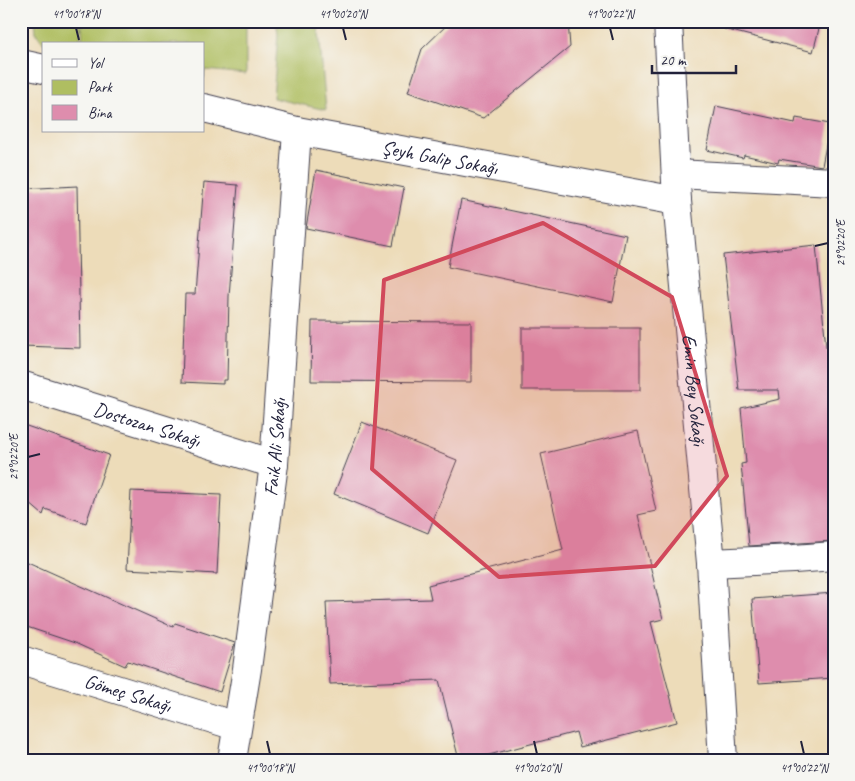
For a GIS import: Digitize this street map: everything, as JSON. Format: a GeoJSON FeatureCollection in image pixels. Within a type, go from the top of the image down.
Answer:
{"type":"FeatureCollection","features":[{"type":"Feature","properties":{"kind":"street","name":"Emin Bey Sokağı"},"geometry":{"type":"LineString","coordinates":[[668,21],[677,201],[712,563],[723,760]]}},
{"type":"Feature","properties":{"kind":"street"},"geometry":{"type":"LineString","coordinates":[[21,64],[42,69]]}},
{"type":"Feature","properties":{"kind":"street","name":"Şeyh Galip Sokağı"},"geometry":{"type":"LineString","coordinates":[[205,108],[297,130],[677,201]]}},
{"type":"Feature","properties":{"kind":"street","name":"Faik Ali Sokağı"},"geometry":{"type":"LineString","coordinates":[[232,760],[236,726],[247,669],[274,464],[297,130]]}},
{"type":"Feature","properties":{"kind":"street"},"geometry":{"type":"LineString","coordinates":[[676,174],[834,182]]}},
{"type":"Feature","properties":{"kind":"street","name":"Dostozan Sokağı"},"geometry":{"type":"LineString","coordinates":[[21,385],[274,464]]}},
{"type":"Feature","properties":{"kind":"street"},"geometry":{"type":"LineString","coordinates":[[712,563],[794,560],[834,556]]}},
{"type":"Feature","properties":{"kind":"street","name":"Gömeç Sokağı"},"geometry":{"type":"LineString","coordinates":[[21,660],[236,726]]}},
{"type":"Feature","properties":{"kind":"highlighted area"},"geometry":{"type":"Polygon","coordinates":[[[543,223],[672,297],[727,476],[655,566],[499,577],[372,469],[384,280],[543,223]]]}},
{"type":"Feature","properties":{"kind":"green space"},"geometry":{"type":"Polygon","coordinates":[[[35,21],[81,21],[80,42],[43,42],[36,33],[35,21]]]}},
{"type":"Feature","properties":{"kind":"green space"},"geometry":{"type":"Polygon","coordinates":[[[83,21],[246,21],[246,74],[205,70],[205,42],[82,42],[83,21]]]}},
{"type":"Feature","properties":{"kind":"green space"},"geometry":{"type":"Polygon","coordinates":[[[276,21],[318,21],[326,110],[273,98],[278,34],[276,21]]]}},
{"type":"Feature","properties":{"kind":"building"},"geometry":{"type":"Polygon","coordinates":[[[451,21],[568,21],[570,47],[483,118],[408,92],[422,49],[451,21]]]}},
{"type":"Feature","properties":{"kind":"building"},"geometry":{"type":"Polygon","coordinates":[[[725,21],[821,21],[813,52],[724,29],[725,21]]]}},
{"type":"Feature","properties":{"kind":"building"},"geometry":{"type":"Polygon","coordinates":[[[716,106],[795,123],[796,118],[830,124],[822,166],[779,159],[778,163],[744,155],[743,158],[707,150],[716,106]]]}},
{"type":"Feature","properties":{"kind":"building"},"geometry":{"type":"Polygon","coordinates":[[[316,170],[404,188],[393,246],[306,228],[316,170]]]}},
{"type":"Feature","properties":{"kind":"building"},"geometry":{"type":"Polygon","coordinates":[[[204,182],[238,185],[229,296],[227,380],[223,380],[223,384],[182,382],[185,294],[195,294],[204,182]]]}},
{"type":"Feature","properties":{"kind":"building"},"geometry":{"type":"Polygon","coordinates":[[[77,186],[80,348],[22,346],[21,189],[77,186]]]}},
{"type":"Feature","properties":{"kind":"building"},"geometry":{"type":"Polygon","coordinates":[[[461,200],[626,235],[613,302],[448,267],[461,200]]]}},
{"type":"Feature","properties":{"kind":"building"},"geometry":{"type":"Polygon","coordinates":[[[816,245],[826,347],[829,347],[834,397],[834,541],[749,546],[741,464],[746,463],[741,408],[780,399],[779,390],[739,390],[723,255],[816,245]]]}},
{"type":"Feature","properties":{"kind":"building"},"geometry":{"type":"Polygon","coordinates":[[[312,321],[471,322],[471,382],[311,381],[312,321]]]}},
{"type":"Feature","properties":{"kind":"building"},"geometry":{"type":"Polygon","coordinates":[[[522,328],[640,328],[640,390],[522,390],[522,328]]]}},
{"type":"Feature","properties":{"kind":"building"},"geometry":{"type":"Polygon","coordinates":[[[362,422],[457,460],[428,533],[334,494],[362,422]]]}},
{"type":"Feature","properties":{"kind":"building"},"geometry":{"type":"Polygon","coordinates":[[[21,424],[109,455],[86,523],[45,509],[43,515],[21,496],[21,424]]]}},
{"type":"Feature","properties":{"kind":"building"},"geometry":{"type":"Polygon","coordinates":[[[638,431],[656,511],[638,515],[663,619],[651,622],[677,722],[580,747],[576,732],[470,760],[459,760],[439,680],[330,684],[326,602],[431,599],[428,585],[563,550],[541,454],[638,431]]]}},
{"type":"Feature","properties":{"kind":"building"},"geometry":{"type":"Polygon","coordinates":[[[131,491],[221,495],[217,574],[127,569],[131,491]]]}},
{"type":"Feature","properties":{"kind":"building"},"geometry":{"type":"Polygon","coordinates":[[[21,559],[173,627],[175,623],[235,643],[220,692],[128,661],[125,666],[75,643],[21,625],[21,559]]]}},
{"type":"Feature","properties":{"kind":"building"},"geometry":{"type":"Polygon","coordinates":[[[834,593],[834,678],[759,683],[752,599],[834,593]]]}}]}
